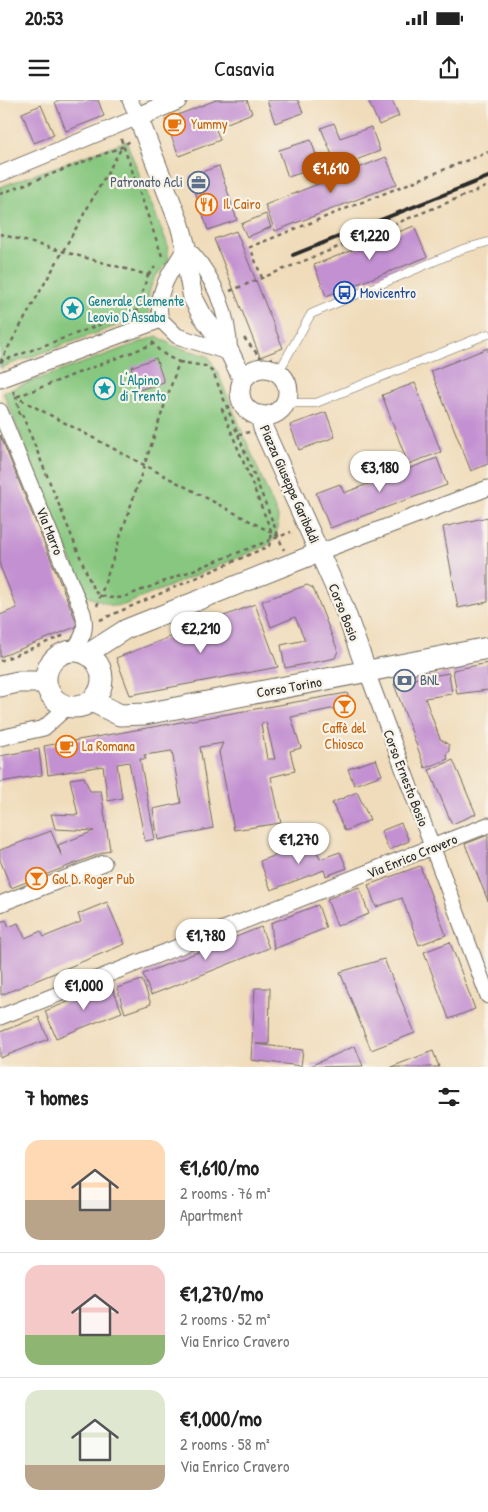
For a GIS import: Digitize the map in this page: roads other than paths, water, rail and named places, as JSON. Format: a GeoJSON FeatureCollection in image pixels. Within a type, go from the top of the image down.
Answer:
{"type":"FeatureCollection","features":[{"type":"Feature","properties":{"kind":"main road","name":"Corso Torino"},"geometry":{"type":"LineString","coordinates":[[92,701],[120,715],[145,714],[488,648]]}},
{"type":"Feature","properties":{"kind":"main road"},"geometry":{"type":"LineString","coordinates":[[80,653],[99,667],[102,676],[98,694],[84,706],[67,707],[52,698],[46,682],[46,672],[56,657],[80,653]]}},
{"type":"Feature","properties":{"kind":"main road"},"geometry":{"type":"LineString","coordinates":[[0,686],[18,682],[46,682]]}},
{"type":"Feature","properties":{"kind":"street"},"geometry":{"type":"LineString","coordinates":[[130,100],[138,117]]}},
{"type":"Feature","properties":{"kind":"street"},"geometry":{"type":"LineString","coordinates":[[0,174],[177,100]]}},
{"type":"Feature","properties":{"kind":"street","name":"Piazza Giuseppe Garibaldi"},"geometry":{"type":"LineString","coordinates":[[138,117],[180,225],[186,247],[188,272],[194,298],[202,315],[230,353],[244,380],[241,387],[242,402],[253,413],[260,416],[275,414],[286,403]]}},
{"type":"Feature","properties":{"kind":"street"},"geometry":{"type":"LineString","coordinates":[[186,247],[165,281],[159,299],[161,320],[177,336],[230,353]]}},
{"type":"Feature","properties":{"kind":"street","name":"Piazza Giuseppe Garibaldi"},"geometry":{"type":"LineString","coordinates":[[186,247],[200,262],[219,295],[228,328],[230,353]]}},
{"type":"Feature","properties":{"kind":"street"},"geometry":{"type":"LineString","coordinates":[[3,379],[161,320]]}},
{"type":"Feature","properties":{"kind":"street"},"geometry":{"type":"LineString","coordinates":[[244,380],[255,370],[271,369],[278,373],[287,385],[286,403]]}},
{"type":"Feature","properties":{"kind":"street","name":"Via Marro"},"geometry":{"type":"LineString","coordinates":[[2,416],[81,607],[93,624],[84,635],[80,653]]}},
{"type":"Feature","properties":{"kind":"street","name":"Piazza Giuseppe Garibaldi"},"geometry":{"type":"LineString","coordinates":[[260,416],[263,428],[320,552]]}},
{"type":"Feature","properties":{"kind":"street"},"geometry":{"type":"LineString","coordinates":[[80,653],[126,629],[290,562],[488,488]]}},
{"type":"Feature","properties":{"kind":"street","name":"Corso Bosio"},"geometry":{"type":"LineString","coordinates":[[320,552],[343,605],[367,672]]}},
{"type":"Feature","properties":{"kind":"street","name":"Corso Ernesto Bosio"},"geometry":{"type":"LineString","coordinates":[[367,672],[488,996]]}},
{"type":"Feature","properties":{"kind":"street"},"geometry":{"type":"LineString","coordinates":[[0,738],[44,728],[67,707]]}},
{"type":"Feature","properties":{"kind":"street","name":"Via Enrico Cravero"},"geometry":{"type":"LineString","coordinates":[[0,1017],[488,825]]}},
{"type":"Feature","properties":{"kind":"street"},"geometry":{"type":"LineString","coordinates":[[0,904],[104,863]]}},
{"type":"Feature","properties":{"kind":"lane"},"geometry":{"type":"LineString","coordinates":[[278,373],[311,314],[463,249],[488,242]]}},
{"type":"Feature","properties":{"kind":"lane"},"geometry":{"type":"LineString","coordinates":[[286,403],[316,403],[488,334]]}},
{"type":"Feature","properties":{"kind":"railway"},"geometry":{"type":"LineString","coordinates":[[293,255],[488,177]]}},
{"type":"Feature","properties":{"kind":"place","name":"Yummy"},"geometry":{"type":"Point","coordinates":[175,124]}},
{"type":"Feature","properties":{"kind":"place","name":"Patronato Acli"},"geometry":{"type":"Point","coordinates":[199,182]}},
{"type":"Feature","properties":{"kind":"place","name":"Il Cairo"},"geometry":{"type":"Point","coordinates":[207,204]}},
{"type":"Feature","properties":{"kind":"place","name":"Movicentro"},"geometry":{"type":"Point","coordinates":[344,293]}},
{"type":"Feature","properties":{"kind":"place","name":"Generale Clemente Leovio D'Assaba"},"geometry":{"type":"Point","coordinates":[72,309]}},
{"type":"Feature","properties":{"kind":"place","name":"L'Alpino di Trento"},"geometry":{"type":"Point","coordinates":[104,388]}},
{"type":"Feature","properties":{"kind":"place","name":"BNL"},"geometry":{"type":"Point","coordinates":[404,680]}},
{"type":"Feature","properties":{"kind":"place","name":"Caffè del Chiosco"},"geometry":{"type":"Point","coordinates":[344,706]}},
{"type":"Feature","properties":{"kind":"place","name":"La Romana"},"geometry":{"type":"Point","coordinates":[66,746]}},
{"type":"Feature","properties":{"kind":"place","name":"Gol D. Roger Pub"},"geometry":{"type":"Point","coordinates":[36,879]}}]}
